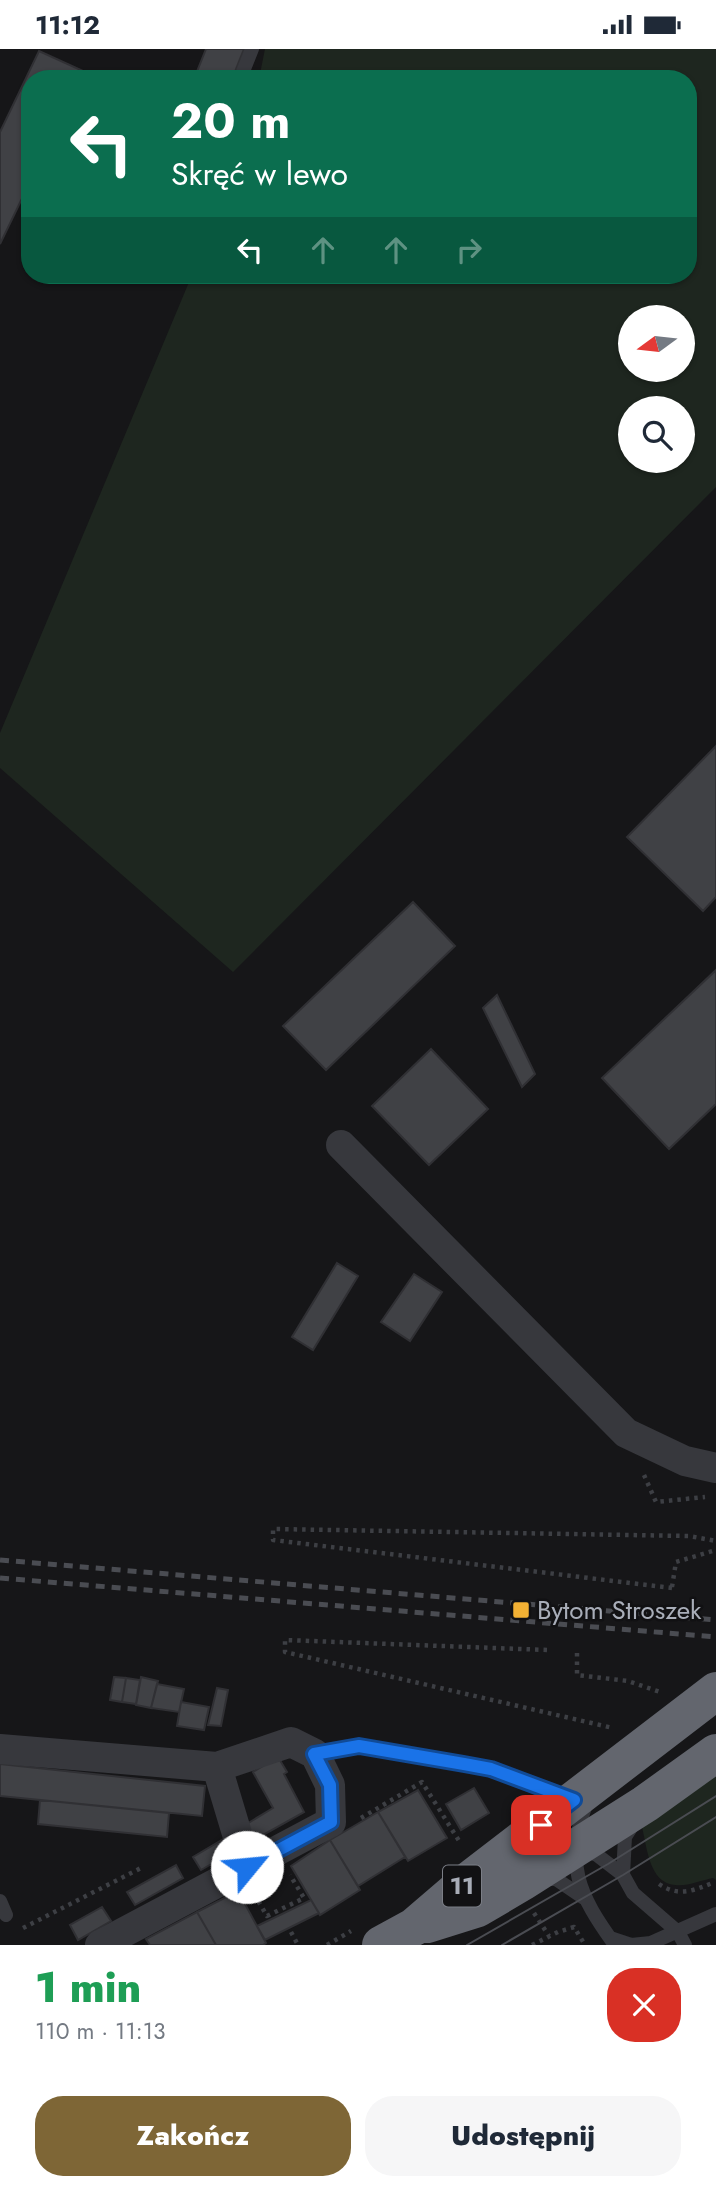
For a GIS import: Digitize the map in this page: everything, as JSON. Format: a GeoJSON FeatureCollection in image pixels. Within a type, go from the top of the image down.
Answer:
{"type":"FeatureCollection","features":[{"type":"Feature","properties":{"kind":"highway","name":"11"},"geometry":{"type":"LineString","coordinates":[[540,1861],[588,1789],[716,1691]]}},
{"type":"Feature","properties":{"kind":"highway","name":"11"},"geometry":{"type":"LineString","coordinates":[[381,1945],[414,1927],[478,1908],[540,1861],[645,1804],[716,1753]]}},
{"type":"Feature","properties":{"kind":"street"},"geometry":{"type":"LineString","coordinates":[[341,1145],[626,1433],[685,1461],[716,1468]]}},
{"type":"Feature","properties":{"kind":"street"},"geometry":{"type":"LineString","coordinates":[[0,1749],[217,1767],[291,1742],[314,1754],[330,1785],[331,1822],[100,1945]]}},
{"type":"Feature","properties":{"kind":"street"},"geometry":{"type":"LineString","coordinates":[[217,1767],[247,1867]]}},
{"type":"Feature","properties":{"kind":"lane"},"geometry":{"type":"LineString","coordinates":[[244,70],[252,49]]}},
{"type":"Feature","properties":{"kind":"lane"},"geometry":{"type":"LineString","coordinates":[[314,1754],[359,1746],[477,1766],[588,1789],[588,1799],[580,1820],[540,1861]]}},
{"type":"Feature","properties":{"kind":"lane"},"geometry":{"type":"LineString","coordinates":[[623,1875],[625,1837],[645,1804]]}},
{"type":"Feature","properties":{"kind":"lane"},"geometry":{"type":"LineString","coordinates":[[540,1861],[597,1855],[623,1875],[633,1893],[682,1938]]}},
{"type":"Feature","properties":{"kind":"lane"},"geometry":{"type":"LineString","coordinates":[[540,1861],[556,1879],[584,1898]]}},
{"type":"Feature","properties":{"kind":"lane"},"geometry":{"type":"LineString","coordinates":[[540,1861],[576,1870],[584,1898],[613,1941],[631,1945],[682,1938],[716,1914]]}},
{"type":"Feature","properties":{"kind":"path"},"geometry":{"type":"LineString","coordinates":[[716,1541],[689,1536],[273,1529],[273,1540],[672,1587],[676,1562],[716,1550]]}},
{"type":"Feature","properties":{"kind":"path"},"geometry":{"type":"LineString","coordinates":[[547,1650],[285,1640],[285,1652],[618,1729]]}},
{"type":"Feature","properties":{"kind":"path"},"geometry":{"type":"LineString","coordinates":[[577,1653],[577,1675],[628,1681],[661,1692]]}},
{"type":"Feature","properties":{"kind":"path"},"geometry":{"type":"LineString","coordinates":[[540,1861],[549,1935]]}},
{"type":"Feature","properties":{"kind":"path"},"geometry":{"type":"LineString","coordinates":[[20,1930],[141,1868]]}},
{"type":"Feature","properties":{"kind":"path"},"geometry":{"type":"LineString","coordinates":[[655,1882],[670,1891],[690,1892],[715,1882]]}},
{"type":"Feature","properties":{"kind":"path"},"geometry":{"type":"LineString","coordinates":[[532,1945],[549,1935],[574,1927]]}},
{"type":"Feature","properties":{"kind":"path"},"geometry":{"type":"LineString","coordinates":[[291,1932],[298,1945]]}},
{"type":"Feature","properties":{"kind":"shaded area"},"geometry":{"type":"Polygon","coordinates":[[[265,49],[716,49],[716,487],[233,972],[0,768],[0,733],[188,284],[697,284],[697,70],[261,70],[265,49]]]}},
{"type":"Feature","properties":{"kind":"shaded area"},"geometry":{"type":"Polygon","coordinates":[[[716,1767],[716,1880],[713,1878],[679,1885],[666,1883],[654,1871],[642,1827],[716,1767]]]}},
{"type":"Feature","properties":{"kind":"building"},"geometry":{"type":"Polygon","coordinates":[[[206,49],[244,49],[236,70],[198,70],[206,49]]]}},
{"type":"Feature","properties":{"kind":"building"},"geometry":{"type":"Polygon","coordinates":[[[39,51],[81,70],[30,70],[39,51]]]}},
{"type":"Feature","properties":{"kind":"building"},"geometry":{"type":"Polygon","coordinates":[[[21,88],[21,201],[0,244],[0,132],[21,88]]]}},
{"type":"Feature","properties":{"kind":"building"},"geometry":{"type":"Polygon","coordinates":[[[716,746],[716,897],[703,911],[627,837],[716,746]]]}},
{"type":"Feature","properties":{"kind":"building"},"geometry":{"type":"Polygon","coordinates":[[[413,902],[455,946],[326,1070],[283,1026],[413,902]]]}},
{"type":"Feature","properties":{"kind":"building"},"geometry":{"type":"Polygon","coordinates":[[[716,970],[716,1104],[669,1149],[602,1078],[716,970]]]}},
{"type":"Feature","properties":{"kind":"building"},"geometry":{"type":"Polygon","coordinates":[[[497,995],[535,1074],[522,1087],[483,1008],[497,995]]]}},
{"type":"Feature","properties":{"kind":"building"},"geometry":{"type":"Polygon","coordinates":[[[431,1049],[488,1109],[429,1165],[372,1106],[431,1049]]]}},
{"type":"Feature","properties":{"kind":"building"},"geometry":{"type":"Polygon","coordinates":[[[337,1263],[358,1276],[313,1350],[292,1337],[337,1263]]]}},
{"type":"Feature","properties":{"kind":"building"},"geometry":{"type":"Polygon","coordinates":[[[414,1274],[442,1292],[410,1341],[381,1322],[414,1274]]]}},
{"type":"Feature","properties":{"kind":"building"},"geometry":{"type":"Polygon","coordinates":[[[114,1677],[126,1678],[122,1702],[110,1700],[114,1677]]]}},
{"type":"Feature","properties":{"kind":"building"},"geometry":{"type":"Polygon","coordinates":[[[141,1677],[158,1681],[151,1708],[136,1705],[141,1677]]]}},
{"type":"Feature","properties":{"kind":"building"},"geometry":{"type":"Polygon","coordinates":[[[126,1678],[140,1680],[136,1704],[122,1702],[126,1678]]]}},
{"type":"Feature","properties":{"kind":"building"},"geometry":{"type":"Polygon","coordinates":[[[157,1684],[184,1689],[179,1712],[151,1708],[157,1684]]]}},
{"type":"Feature","properties":{"kind":"building"},"geometry":{"type":"Polygon","coordinates":[[[217,1688],[228,1690],[221,1726],[208,1725],[217,1688]]]}},
{"type":"Feature","properties":{"kind":"building"},"geometry":{"type":"Polygon","coordinates":[[[181,1702],[209,1707],[204,1730],[177,1726],[181,1702]]]}},
{"type":"Feature","properties":{"kind":"building"},"geometry":{"type":"Polygon","coordinates":[[[278,1757],[304,1812],[254,1840],[245,1825],[273,1808],[253,1772],[278,1757]]]}},
{"type":"Feature","properties":{"kind":"building"},"geometry":{"type":"Polygon","coordinates":[[[0,1764],[205,1786],[202,1816],[0,1796],[0,1764]]]}},
{"type":"Feature","properties":{"kind":"building"},"geometry":{"type":"Polygon","coordinates":[[[474,1788],[489,1813],[461,1830],[446,1804],[474,1788]]]}},
{"type":"Feature","properties":{"kind":"building"},"geometry":{"type":"Polygon","coordinates":[[[418,1790],[447,1838],[408,1861],[378,1812],[418,1790]]]}},
{"type":"Feature","properties":{"kind":"building"},"geometry":{"type":"Polygon","coordinates":[[[40,1800],[169,1813],[167,1837],[38,1824],[40,1800]]]}},
{"type":"Feature","properties":{"kind":"building"},"geometry":{"type":"Polygon","coordinates":[[[378,1812],[405,1857],[358,1886],[330,1840],[378,1812]]]}},
{"type":"Feature","properties":{"kind":"building"},"geometry":{"type":"Polygon","coordinates":[[[227,1837],[234,1851],[201,1870],[193,1857],[227,1837]]]}},
{"type":"Feature","properties":{"kind":"building"},"geometry":{"type":"Polygon","coordinates":[[[330,1840],[360,1890],[320,1915],[291,1866],[330,1840]]]}},
{"type":"Feature","properties":{"kind":"building"},"geometry":{"type":"Polygon","coordinates":[[[176,1865],[183,1878],[135,1905],[127,1892],[176,1865]]]}},
{"type":"Feature","properties":{"kind":"building"},"geometry":{"type":"Polygon","coordinates":[[[238,1891],[266,1943],[263,1945],[216,1945],[197,1912],[238,1891]]]}},
{"type":"Feature","properties":{"kind":"building"},"geometry":{"type":"Polygon","coordinates":[[[311,1900],[319,1913],[265,1940],[257,1926],[311,1900]]]}},
{"type":"Feature","properties":{"kind":"building"},"geometry":{"type":"Polygon","coordinates":[[[102,1907],[111,1921],[78,1940],[70,1925],[102,1907]]]}},
{"type":"Feature","properties":{"kind":"building"},"geometry":{"type":"Polygon","coordinates":[[[197,1912],[216,1945],[150,1945],[146,1939],[197,1912]]]}},
{"type":"Feature","properties":{"kind":"tram line"},"geometry":{"type":"LineString","coordinates":[[467,1945],[608,1864],[716,1796]]}},
{"type":"Feature","properties":{"kind":"tram line"},"geometry":{"type":"LineString","coordinates":[[502,1945],[716,1817]]}},
{"type":"Feature","properties":{"kind":"railway"},"geometry":{"type":"LineString","coordinates":[[0,1560],[716,1620]]}},
{"type":"Feature","properties":{"kind":"railway"},"geometry":{"type":"LineString","coordinates":[[0,1578],[716,1637]]}},
{"type":"Feature","properties":{"kind":"place","name":"Bytom Stroszek"},"geometry":{"type":"Point","coordinates":[521,1610]}},
{"type":"Feature","properties":{"kind":"route"},"geometry":{"type":"LineString","coordinates":[[247,1867],[331,1822],[330,1785],[314,1754],[359,1746],[491,1769],[574,1800],[541,1825]]}}]}
